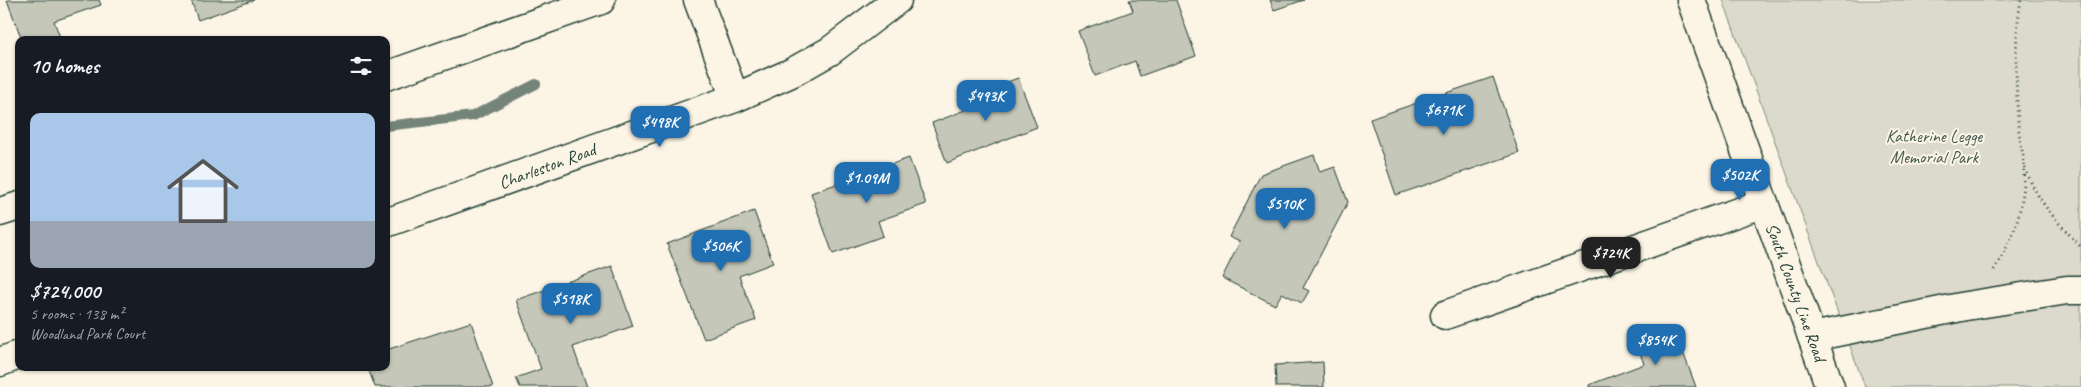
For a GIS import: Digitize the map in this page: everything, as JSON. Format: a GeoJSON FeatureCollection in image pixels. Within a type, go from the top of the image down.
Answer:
{"type":"FeatureCollection","features":[{"type":"Feature","properties":{"kind":"street"},"geometry":{"type":"LineString","coordinates":[[390,75],[601,0]]}},
{"type":"Feature","properties":{"kind":"street"},"geometry":{"type":"LineString","coordinates":[[698,0],[735,98]]}},
{"type":"Feature","properties":{"kind":"street","name":"Charleston Road"},"geometry":{"type":"LineString","coordinates":[[390,223],[735,98],[793,72],[830,50],[897,0]]}},
{"type":"Feature","properties":{"kind":"street","name":"South County Line Road"},"geometry":{"type":"LineString","coordinates":[[1691,0],[1830,387]]}},
{"type":"Feature","properties":{"kind":"street"},"geometry":{"type":"LineString","coordinates":[[1445,315],[1764,202]]}},
{"type":"Feature","properties":{"kind":"street"},"geometry":{"type":"LineString","coordinates":[[0,212],[15,207]]}},
{"type":"Feature","properties":{"kind":"street"},"geometry":{"type":"LineString","coordinates":[[1812,337],[1966,306],[2067,290],[2081,290]]}},
{"type":"Feature","properties":{"kind":"street"},"geometry":{"type":"LineString","coordinates":[[0,362],[15,356]]}},
{"type":"Feature","properties":{"kind":"path"},"geometry":{"type":"LineString","coordinates":[[2021,0],[2016,73],[2018,125],[2024,165],[2034,192],[2052,216],[2081,247]]}},
{"type":"Feature","properties":{"kind":"path"},"geometry":{"type":"LineString","coordinates":[[1966,306],[1995,269],[2014,234],[2021,202],[2024,165]]}},
{"type":"Feature","properties":{"kind":"green space","name":"Katherine Legge Memorial Park"},"geometry":{"type":"Polygon","coordinates":[[[1723,0],[2081,0],[2081,387],[1865,387],[1723,0]]]}},
{"type":"Feature","properties":{"kind":"building"},"geometry":{"type":"Polygon","coordinates":[[[7,0],[99,0],[101,5],[54,21],[60,36],[20,36],[7,0]]]}},
{"type":"Feature","properties":{"kind":"building"},"geometry":{"type":"Polygon","coordinates":[[[191,0],[254,0],[198,20],[191,0]]]}},
{"type":"Feature","properties":{"kind":"building"},"geometry":{"type":"Polygon","coordinates":[[[1129,0],[1176,0],[1196,56],[1140,76],[1135,61],[1095,76],[1078,31],[1133,11],[1129,0]]]}},
{"type":"Feature","properties":{"kind":"building"},"geometry":{"type":"Polygon","coordinates":[[[1270,0],[1304,0],[1274,10],[1270,0]]]}},
{"type":"Feature","properties":{"kind":"building"},"geometry":{"type":"Polygon","coordinates":[[[1493,77],[1519,153],[1396,195],[1370,119],[1493,77]]]}},
{"type":"Feature","properties":{"kind":"building"},"geometry":{"type":"Polygon","coordinates":[[[1018,78],[1037,127],[947,163],[932,123],[984,103],[980,92],[1018,78]]]}},
{"type":"Feature","properties":{"kind":"building"},"geometry":{"type":"Polygon","coordinates":[[[1314,155],[1320,172],[1335,167],[1348,202],[1303,288],[1309,291],[1302,303],[1282,293],[1275,305],[1222,278],[1240,242],[1229,237],[1261,174],[1314,155]]]}},
{"type":"Feature","properties":{"kind":"building"},"geometry":{"type":"Polygon","coordinates":[[[909,158],[926,204],[878,221],[883,236],[833,254],[811,193],[909,158]]]}},
{"type":"Feature","properties":{"kind":"building"},"geometry":{"type":"Polygon","coordinates":[[[754,211],[773,263],[739,276],[756,320],[704,339],[667,244],[754,211]]]}},
{"type":"Feature","properties":{"kind":"building"},"geometry":{"type":"Polygon","coordinates":[[[612,266],[633,326],[573,347],[587,387],[520,387],[516,378],[541,369],[516,300],[612,266]]]}},
{"type":"Feature","properties":{"kind":"building"},"geometry":{"type":"Polygon","coordinates":[[[471,322],[493,387],[375,387],[369,371],[390,371],[390,349],[471,322]]]}},
{"type":"Feature","properties":{"kind":"building"},"geometry":{"type":"Polygon","coordinates":[[[1674,328],[1696,387],[1589,387],[1589,385],[1644,364],[1636,342],[1674,328]]]}},
{"type":"Feature","properties":{"kind":"building"},"geometry":{"type":"Polygon","coordinates":[[[1323,362],[1324,387],[1276,387],[1275,365],[1323,362]]]}},
{"type":"Feature","properties":{"kind":"waterway"},"geometry":{"type":"LineString","coordinates":[[390,126],[473,116],[536,84]]}}]}
